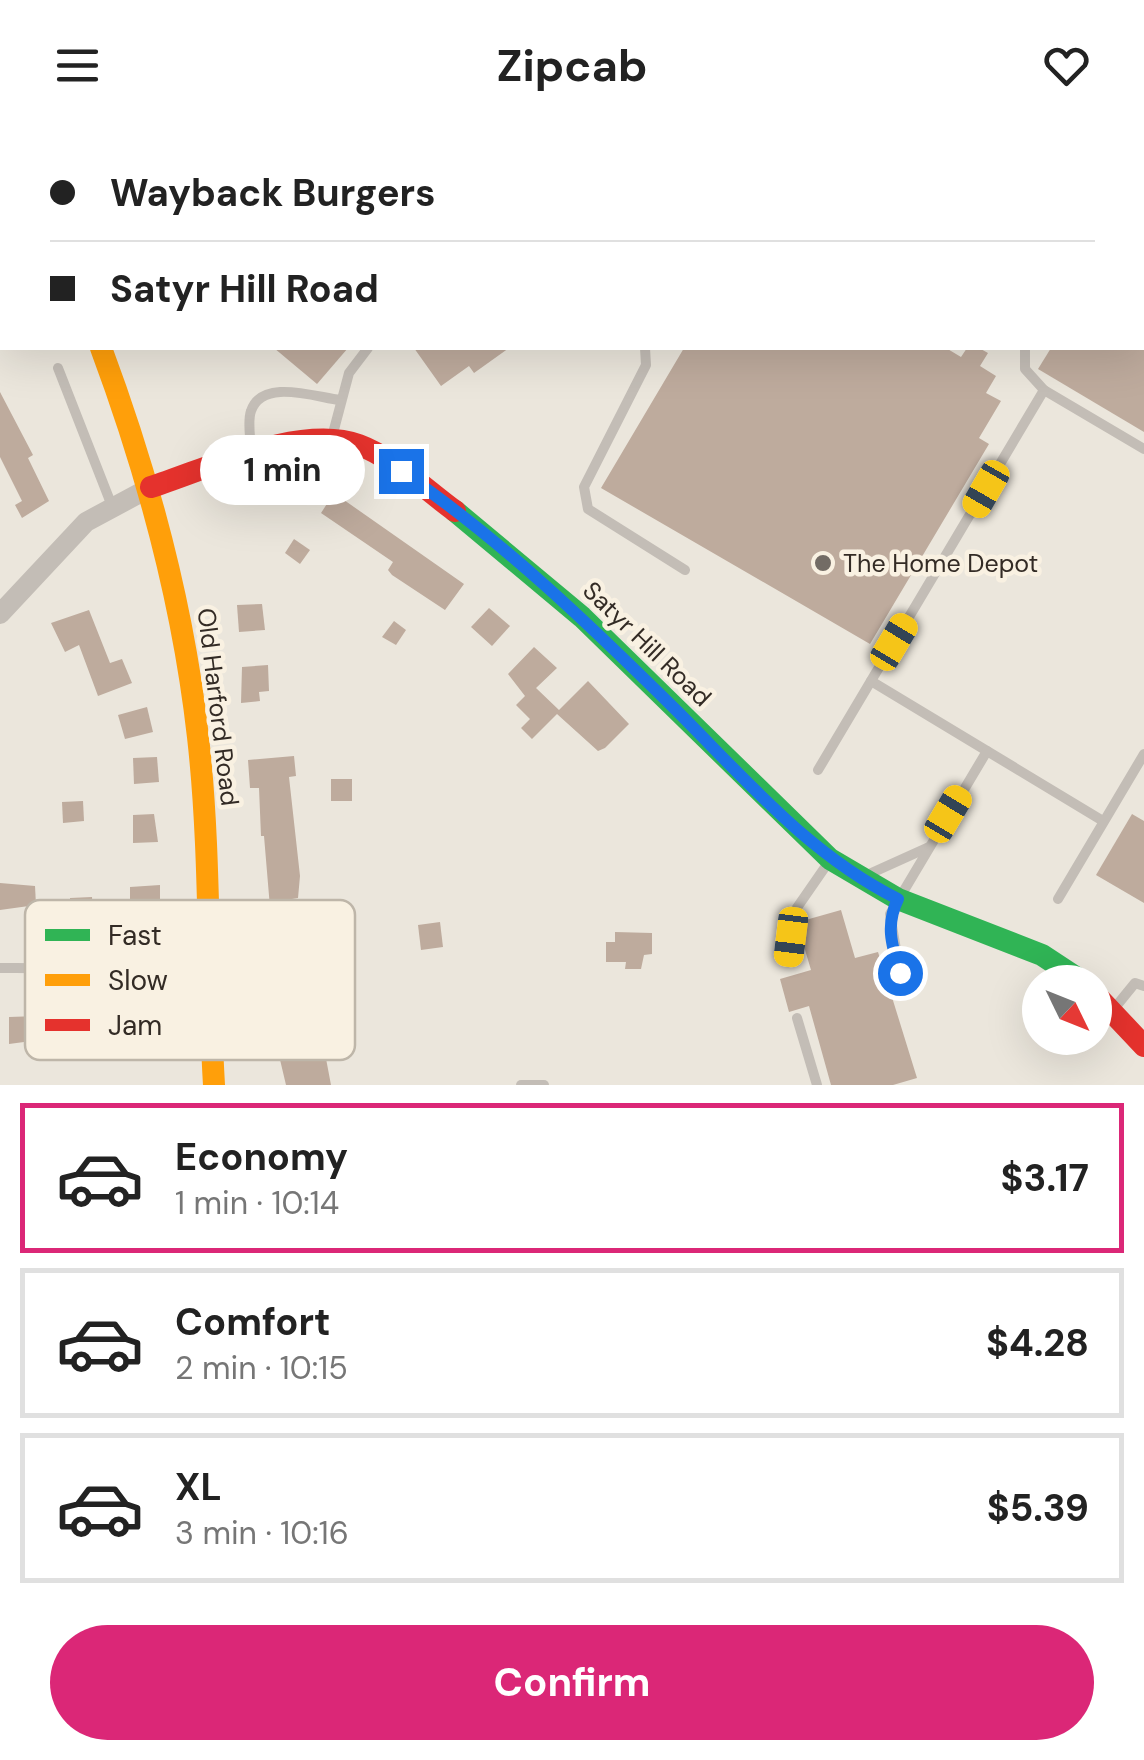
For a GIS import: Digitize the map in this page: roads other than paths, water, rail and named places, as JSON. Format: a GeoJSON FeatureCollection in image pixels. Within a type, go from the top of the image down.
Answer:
{"type":"FeatureCollection","features":[{"type":"Feature","properties":{"kind":"main road","name":"Old Harford Road"},"geometry":{"type":"LineString","coordinates":[[103,350],[151,487],[186,649],[196,728],[208,900]]}},
{"type":"Feature","properties":{"kind":"main road","name":"Satyr Hill Road"},"geometry":{"type":"LineString","coordinates":[[151,487],[300,439],[332,438],[363,446],[508,552],[582,617],[830,859],[898,899],[1042,955],[1058,965]]}},
{"type":"Feature","properties":{"kind":"main road"},"geometry":{"type":"LineString","coordinates":[[1113,1011],[1144,1046]]}},
{"type":"Feature","properties":{"kind":"main road","name":"Old Harford Road"},"geometry":{"type":"LineString","coordinates":[[212,1060],[214,1085]]}},
{"type":"Feature","properties":{"kind":"street"},"geometry":{"type":"LineString","coordinates":[[0,614],[77,532],[112,506],[151,487]]}},
{"type":"Feature","properties":{"kind":"lane"},"geometry":{"type":"LineString","coordinates":[[332,438],[349,373],[366,350]]}},
{"type":"Feature","properties":{"kind":"lane"},"geometry":{"type":"LineString","coordinates":[[645,350],[646,365],[584,487],[588,509],[685,570]]}},
{"type":"Feature","properties":{"kind":"lane"},"geometry":{"type":"LineString","coordinates":[[1025,350],[1025,370],[1044,390],[1144,449]]}},
{"type":"Feature","properties":{"kind":"lane"},"geometry":{"type":"LineString","coordinates":[[58,368],[112,506]]}},
{"type":"Feature","properties":{"kind":"lane"},"geometry":{"type":"LineString","coordinates":[[818,770],[1044,390]]}},
{"type":"Feature","properties":{"kind":"lane"},"geometry":{"type":"LineString","coordinates":[[252,453],[250,412],[260,397],[273,391],[340,400]]}},
{"type":"Feature","properties":{"kind":"lane"},"geometry":{"type":"LineString","coordinates":[[871,681],[1103,822]]}},
{"type":"Feature","properties":{"kind":"lane"},"geometry":{"type":"LineString","coordinates":[[900,973],[890,932],[890,914],[987,751]]}},
{"type":"Feature","properties":{"kind":"lane"},"geometry":{"type":"LineString","coordinates":[[1058,899],[1144,754]]}},
{"type":"Feature","properties":{"kind":"lane"},"geometry":{"type":"LineString","coordinates":[[860,878],[930,846]]}},
{"type":"Feature","properties":{"kind":"lane"},"geometry":{"type":"LineString","coordinates":[[788,962],[794,912],[830,859]]}},
{"type":"Feature","properties":{"kind":"lane"},"geometry":{"type":"LineString","coordinates":[[1113,1011],[1135,983],[1144,986]]}},
{"type":"Feature","properties":{"kind":"lane"},"geometry":{"type":"LineString","coordinates":[[797,1018],[817,1085]]}},
{"type":"Feature","properties":{"kind":"lane"},"geometry":{"type":"LineString","coordinates":[[521,1085],[544,1085]]}},
{"type":"Feature","properties":{"kind":"place","name":"The Home Depot"},"geometry":{"type":"Point","coordinates":[823,563]}}]}
